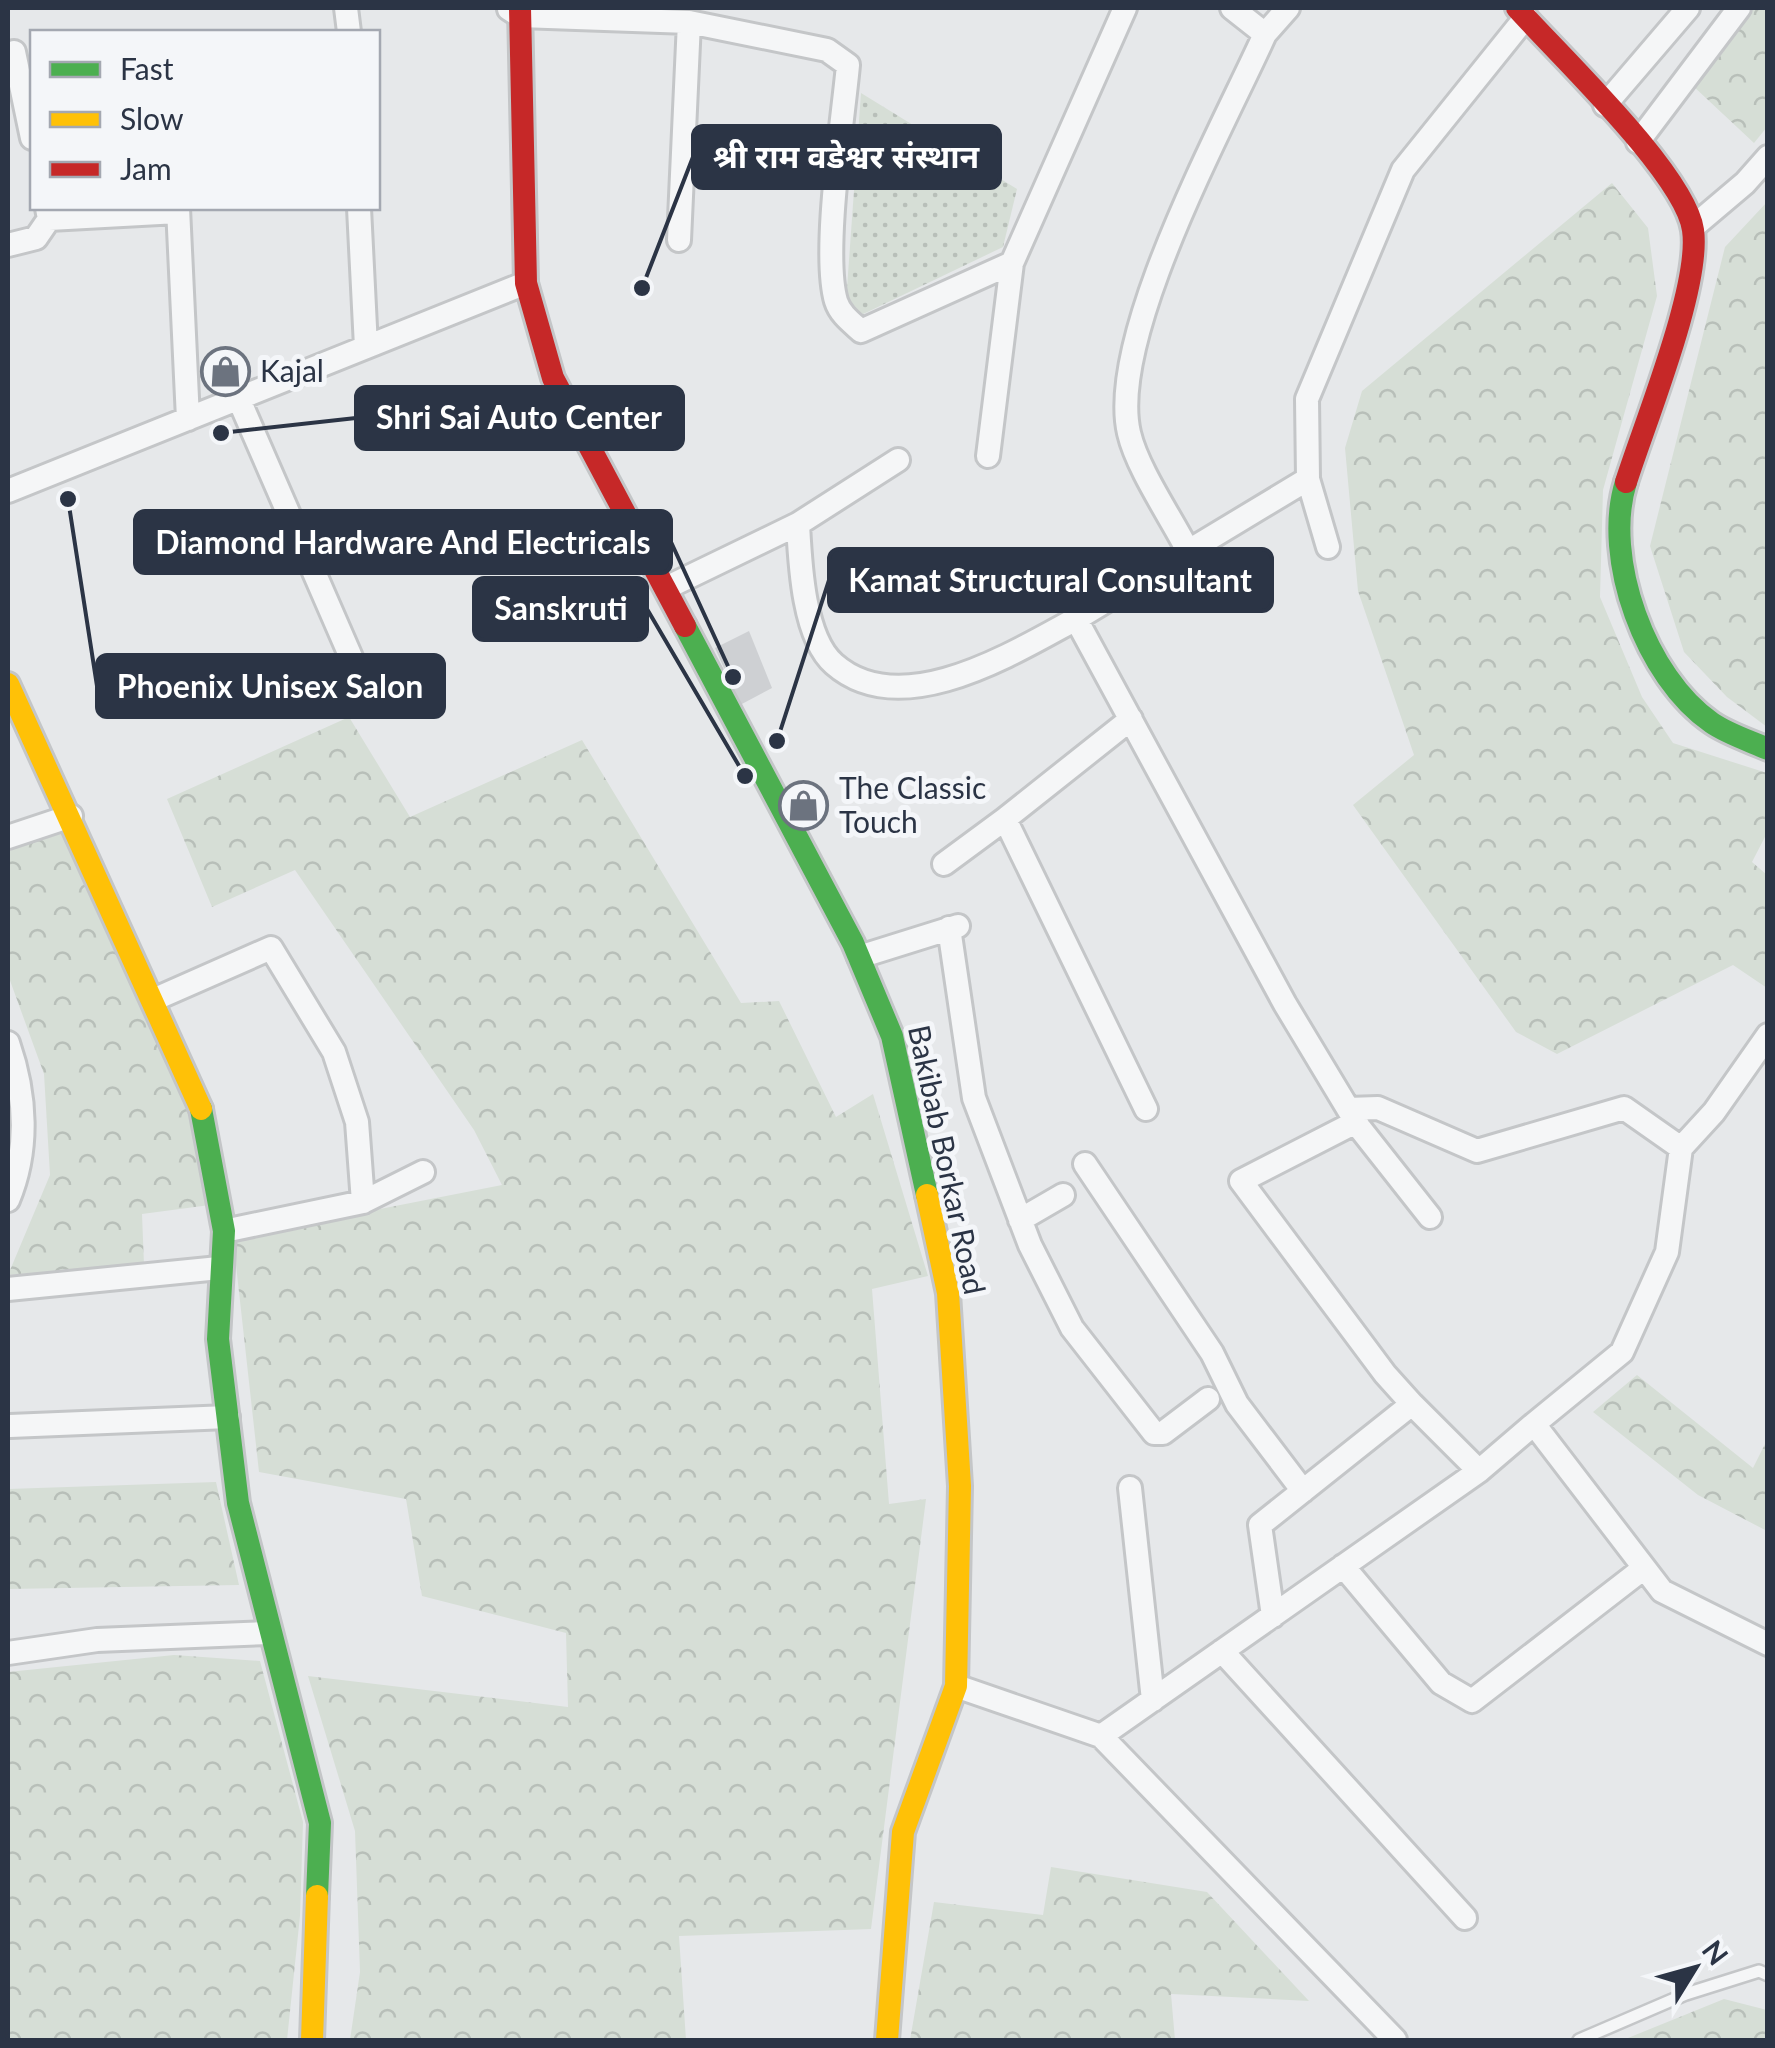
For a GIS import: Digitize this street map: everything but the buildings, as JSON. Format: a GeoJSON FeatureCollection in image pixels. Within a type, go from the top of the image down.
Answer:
{"type":"FeatureCollection","features":[{"type":"Feature","properties":{"kind":"street"},"geometry":{"type":"LineString","coordinates":[[988,456],[1012,263],[1125,8]]}},
{"type":"Feature","properties":{"kind":"street"},"geometry":{"type":"LineString","coordinates":[[1232,8],[1264,34]]}},
{"type":"Feature","properties":{"kind":"street"},"geometry":{"type":"LineString","coordinates":[[1187,549],[1130,435],[1126,390],[1145,300],[1264,34],[1288,8]]}},
{"type":"Feature","properties":{"kind":"street"},"geometry":{"type":"LineString","coordinates":[[1605,104],[1688,8]]}},
{"type":"Feature","properties":{"kind":"street"},"geometry":{"type":"LineString","coordinates":[[1638,142],[1739,8]]}},
{"type":"Feature","properties":{"kind":"street"},"geometry":{"type":"LineString","coordinates":[[516,10],[688,22],[827,50],[848,65],[833,236],[836,300],[844,316],[861,331],[1012,263]]}},
{"type":"Feature","properties":{"kind":"street","name":"Bakibab Borkar Road"},"geometry":{"type":"LineString","coordinates":[[516,10],[526,283],[554,378],[668,587],[859,957],[892,1036],[948,1293],[960,1486],[956,1686],[903,1832],[886,2040]]}},
{"type":"Feature","properties":{"kind":"street"},"geometry":{"type":"LineString","coordinates":[[1328,547],[1308,479],[1307,399],[1402,170],[1522,12],[1664,172],[1693,227],[1693,273],[1623,492],[1622,558],[1637,623],[1672,684],[1712,723],[1768,749]]}},
{"type":"Feature","properties":{"kind":"street"},"geometry":{"type":"LineString","coordinates":[[679,240],[688,22]]}},
{"type":"Feature","properties":{"kind":"street"},"geometry":{"type":"LineString","coordinates":[[18,51],[30,126]]}},
{"type":"Feature","properties":{"kind":"street"},"geometry":{"type":"LineString","coordinates":[[1693,227],[1746,183],[1768,157]]}},
{"type":"Feature","properties":{"kind":"street"},"geometry":{"type":"LineString","coordinates":[[8,246],[36,238],[48,213],[178,210],[188,419]]}},
{"type":"Feature","properties":{"kind":"street"},"geometry":{"type":"LineString","coordinates":[[359,210],[366,347]]}},
{"type":"Feature","properties":{"kind":"street"},"geometry":{"type":"LineString","coordinates":[[8,491],[238,395],[526,283]]}},
{"type":"Feature","properties":{"kind":"street"},"geometry":{"type":"LineString","coordinates":[[238,395],[357,672]]}},
{"type":"Feature","properties":{"kind":"street"},"geometry":{"type":"LineString","coordinates":[[668,587],[798,524],[898,460]]}},
{"type":"Feature","properties":{"kind":"street"},"geometry":{"type":"LineString","coordinates":[[798,524],[801,576],[812,623],[831,662],[866,683],[922,685],[977,672],[1076,619],[1308,479]]}},
{"type":"Feature","properties":{"kind":"street"},"geometry":{"type":"LineString","coordinates":[[1076,619],[1285,1004],[1352,1115],[1430,1217]]}},
{"type":"Feature","properties":{"kind":"street"},"geometry":{"type":"LineString","coordinates":[[8,684],[204,1115],[224,1231],[218,1339],[238,1503],[320,1823],[312,2040]]}},
{"type":"Feature","properties":{"kind":"street"},"geometry":{"type":"LineString","coordinates":[[944,864],[1132,719]]}},
{"type":"Feature","properties":{"kind":"street"},"geometry":{"type":"LineString","coordinates":[[8,837],[71,816]]}},
{"type":"Feature","properties":{"kind":"street"},"geometry":{"type":"LineString","coordinates":[[1005,819],[1146,1109]]}},
{"type":"Feature","properties":{"kind":"street"},"geometry":{"type":"LineString","coordinates":[[859,957],[954,927],[967,1067],[1020,1220],[1072,1328],[1154,1434],[1163,1433],[1208,1400]]}},
{"type":"Feature","properties":{"kind":"street"},"geometry":{"type":"LineString","coordinates":[[153,1000],[271,948],[334,1052],[357,1122],[362,1202]]}},
{"type":"Feature","properties":{"kind":"street"},"geometry":{"type":"LineString","coordinates":[[1101,1736],[1478,1471],[1622,1352],[1667,1252],[1681,1148],[1714,1112],[1768,1036]]}},
{"type":"Feature","properties":{"kind":"street"},"geometry":{"type":"LineString","coordinates":[[8,1043],[24,1122],[22,1168],[8,1200]]}},
{"type":"Feature","properties":{"kind":"street"},"geometry":{"type":"LineString","coordinates":[[1478,1471],[1385,1374],[1241,1181],[1352,1115],[1378,1108],[1478,1152],[1624,1108],[1681,1148]]}},
{"type":"Feature","properties":{"kind":"street"},"geometry":{"type":"LineString","coordinates":[[1085,1164],[1212,1353],[1238,1404],[1303,1492]]}},
{"type":"Feature","properties":{"kind":"street"},"geometry":{"type":"LineString","coordinates":[[224,1231],[362,1202],[423,1172]]}},
{"type":"Feature","properties":{"kind":"street"},"geometry":{"type":"LineString","coordinates":[[1020,1220],[1063,1195]]}},
{"type":"Feature","properties":{"kind":"street"},"geometry":{"type":"LineString","coordinates":[[8,1289],[220,1268]]}},
{"type":"Feature","properties":{"kind":"street"},"geometry":{"type":"LineString","coordinates":[[1273,1616],[1260,1526],[1412,1404]]}},
{"type":"Feature","properties":{"kind":"street"},"geometry":{"type":"LineString","coordinates":[[10,1426],[228,1417]]}},
{"type":"Feature","properties":{"kind":"street"},"geometry":{"type":"LineString","coordinates":[[1534,1424],[1662,1591],[1768,1644]]}},
{"type":"Feature","properties":{"kind":"street"},"geometry":{"type":"LineString","coordinates":[[1130,1488],[1152,1700]]}},
{"type":"Feature","properties":{"kind":"street"},"geometry":{"type":"LineString","coordinates":[[1344,1566],[1441,1683],[1472,1701],[1644,1568]]}},
{"type":"Feature","properties":{"kind":"street"},"geometry":{"type":"LineString","coordinates":[[8,1653],[97,1640],[269,1633]]}},
{"type":"Feature","properties":{"kind":"street"},"geometry":{"type":"LineString","coordinates":[[1222,1651],[1464,1918]]}},
{"type":"Feature","properties":{"kind":"street"},"geometry":{"type":"LineString","coordinates":[[956,1686],[1101,1736],[1395,2040]]}},
{"type":"Feature","properties":{"kind":"lane"},"geometry":{"type":"LineString","coordinates":[[1579,2040],[1686,1994],[1759,1972],[1768,1975]]}},
{"type":"Feature","properties":{"kind":"green space"},"geometry":{"type":"Polygon","coordinates":[[[1754,8],[1767,8],[1767,127],[1754,143],[1692,85],[1754,8]]]}},
{"type":"Feature","properties":{"kind":"green space"},"geometry":{"type":"Polygon","coordinates":[[[861,93],[1017,189],[1003,247],[857,317],[846,302],[861,93]]]}},
{"type":"Feature","properties":{"kind":"green space"},"geometry":{"type":"Polygon","coordinates":[[[1612,183],[1648,228],[1657,296],[1603,490],[1600,597],[1642,697],[1673,743],[1767,773],[1767,833],[1752,862],[1767,875],[1767,988],[1733,965],[1557,1054],[1516,1032],[1353,805],[1414,755],[1358,591],[1345,448],[1362,391],[1612,183]]]}},
{"type":"Feature","properties":{"kind":"green space"},"geometry":{"type":"Polygon","coordinates":[[[1767,202],[1767,727],[1727,697],[1684,652],[1650,546],[1725,247],[1767,202]]]}},
{"type":"Feature","properties":{"kind":"green space"},"geometry":{"type":"Polygon","coordinates":[[[349,717],[410,817],[582,740],[741,1003],[779,1001],[836,1117],[873,1094],[928,1276],[872,1289],[889,1504],[926,1499],[871,1929],[679,1936],[686,2040],[350,2040],[360,1972],[355,1831],[308,1676],[568,1707],[566,1633],[422,1596],[406,1499],[259,1472],[233,1238],[502,1185],[474,1130],[295,870],[212,907],[167,799],[349,717]]]}},
{"type":"Feature","properties":{"kind":"green space"},"geometry":{"type":"Polygon","coordinates":[[[63,827],[193,1106],[210,1205],[142,1214],[144,1265],[8,1275],[50,1175],[44,1074],[8,975],[8,846],[63,827]]]}},
{"type":"Feature","properties":{"kind":"green space"},"geometry":{"type":"Polygon","coordinates":[[[1637,1375],[1753,1468],[1767,1440],[1767,1531],[1698,1495],[1593,1412],[1637,1375]]]}},
{"type":"Feature","properties":{"kind":"green space"},"geometry":{"type":"Polygon","coordinates":[[[216,1482],[239,1585],[8,1589],[8,1489],[216,1482]]]}},
{"type":"Feature","properties":{"kind":"green space"},"geometry":{"type":"Polygon","coordinates":[[[174,1655],[260,1661],[303,1822],[300,1916],[287,2040],[8,2040],[8,1672],[174,1655]]]}},
{"type":"Feature","properties":{"kind":"green space"},"geometry":{"type":"Polygon","coordinates":[[[1051,1867],[1207,1892],[1309,2001],[1171,1994],[1175,2040],[910,2040],[934,1902],[1043,1915],[1051,1867]]]}},
{"type":"Feature","properties":{"kind":"green space"},"geometry":{"type":"Polygon","coordinates":[[[1724,1999],[1767,2010],[1767,2040],[1623,2040],[1724,1999]]]}},
{"type":"Feature","properties":{"kind":"traffic: fast"},"geometry":{"type":"LineString","coordinates":[[1626,482],[1620,512],[1620,545],[1625,580],[1649,647],[1688,703],[1718,727],[1768,749]]}},
{"type":"Feature","properties":{"kind":"traffic: fast"},"geometry":{"type":"LineString","coordinates":[[685,626],[853,943],[892,1036],[927,1195]]}},
{"type":"Feature","properties":{"kind":"traffic: fast"},"geometry":{"type":"LineString","coordinates":[[201,1109],[224,1231],[218,1339],[238,1503],[320,1823],[317,1896]]}},
{"type":"Feature","properties":{"kind":"traffic: slow"},"geometry":{"type":"LineString","coordinates":[[8,684],[201,1109]]}},
{"type":"Feature","properties":{"kind":"traffic: slow"},"geometry":{"type":"LineString","coordinates":[[887,2040],[903,1832],[956,1686],[960,1486],[948,1293],[927,1195]]}},
{"type":"Feature","properties":{"kind":"traffic: slow"},"geometry":{"type":"LineString","coordinates":[[312,2040],[317,1896]]}},
{"type":"Feature","properties":{"kind":"traffic: jam"},"geometry":{"type":"LineString","coordinates":[[520,8],[526,283],[553,378],[685,626]]}},
{"type":"Feature","properties":{"kind":"traffic: jam"},"geometry":{"type":"LineString","coordinates":[[1517,8],[1645,147],[1685,206],[1693,230],[1689,285],[1680,319],[1626,482]]}},
{"type":"Feature","properties":{"kind":"place","name":"श्री राम वडेश्वर संस्थान"},"geometry":{"type":"Point","coordinates":[642,288]}},
{"type":"Feature","properties":{"kind":"place","name":"Kajal"},"geometry":{"type":"Point","coordinates":[225,372]}},
{"type":"Feature","properties":{"kind":"place","name":"Shri Sai Auto Center"},"geometry":{"type":"Point","coordinates":[221,433]}},
{"type":"Feature","properties":{"kind":"place","name":"Phoenix Unisex Salon"},"geometry":{"type":"Point","coordinates":[68,499]}},
{"type":"Feature","properties":{"kind":"place","name":"Diamond Hardware And Electricals"},"geometry":{"type":"Point","coordinates":[733,677]}},
{"type":"Feature","properties":{"kind":"place","name":"Kamat Structural Consultant"},"geometry":{"type":"Point","coordinates":[777,741]}},
{"type":"Feature","properties":{"kind":"place","name":"Sanskruti"},"geometry":{"type":"Point","coordinates":[745,776]}},
{"type":"Feature","properties":{"kind":"place","name":"The Classic Touch"},"geometry":{"type":"Point","coordinates":[804,806]}}]}
